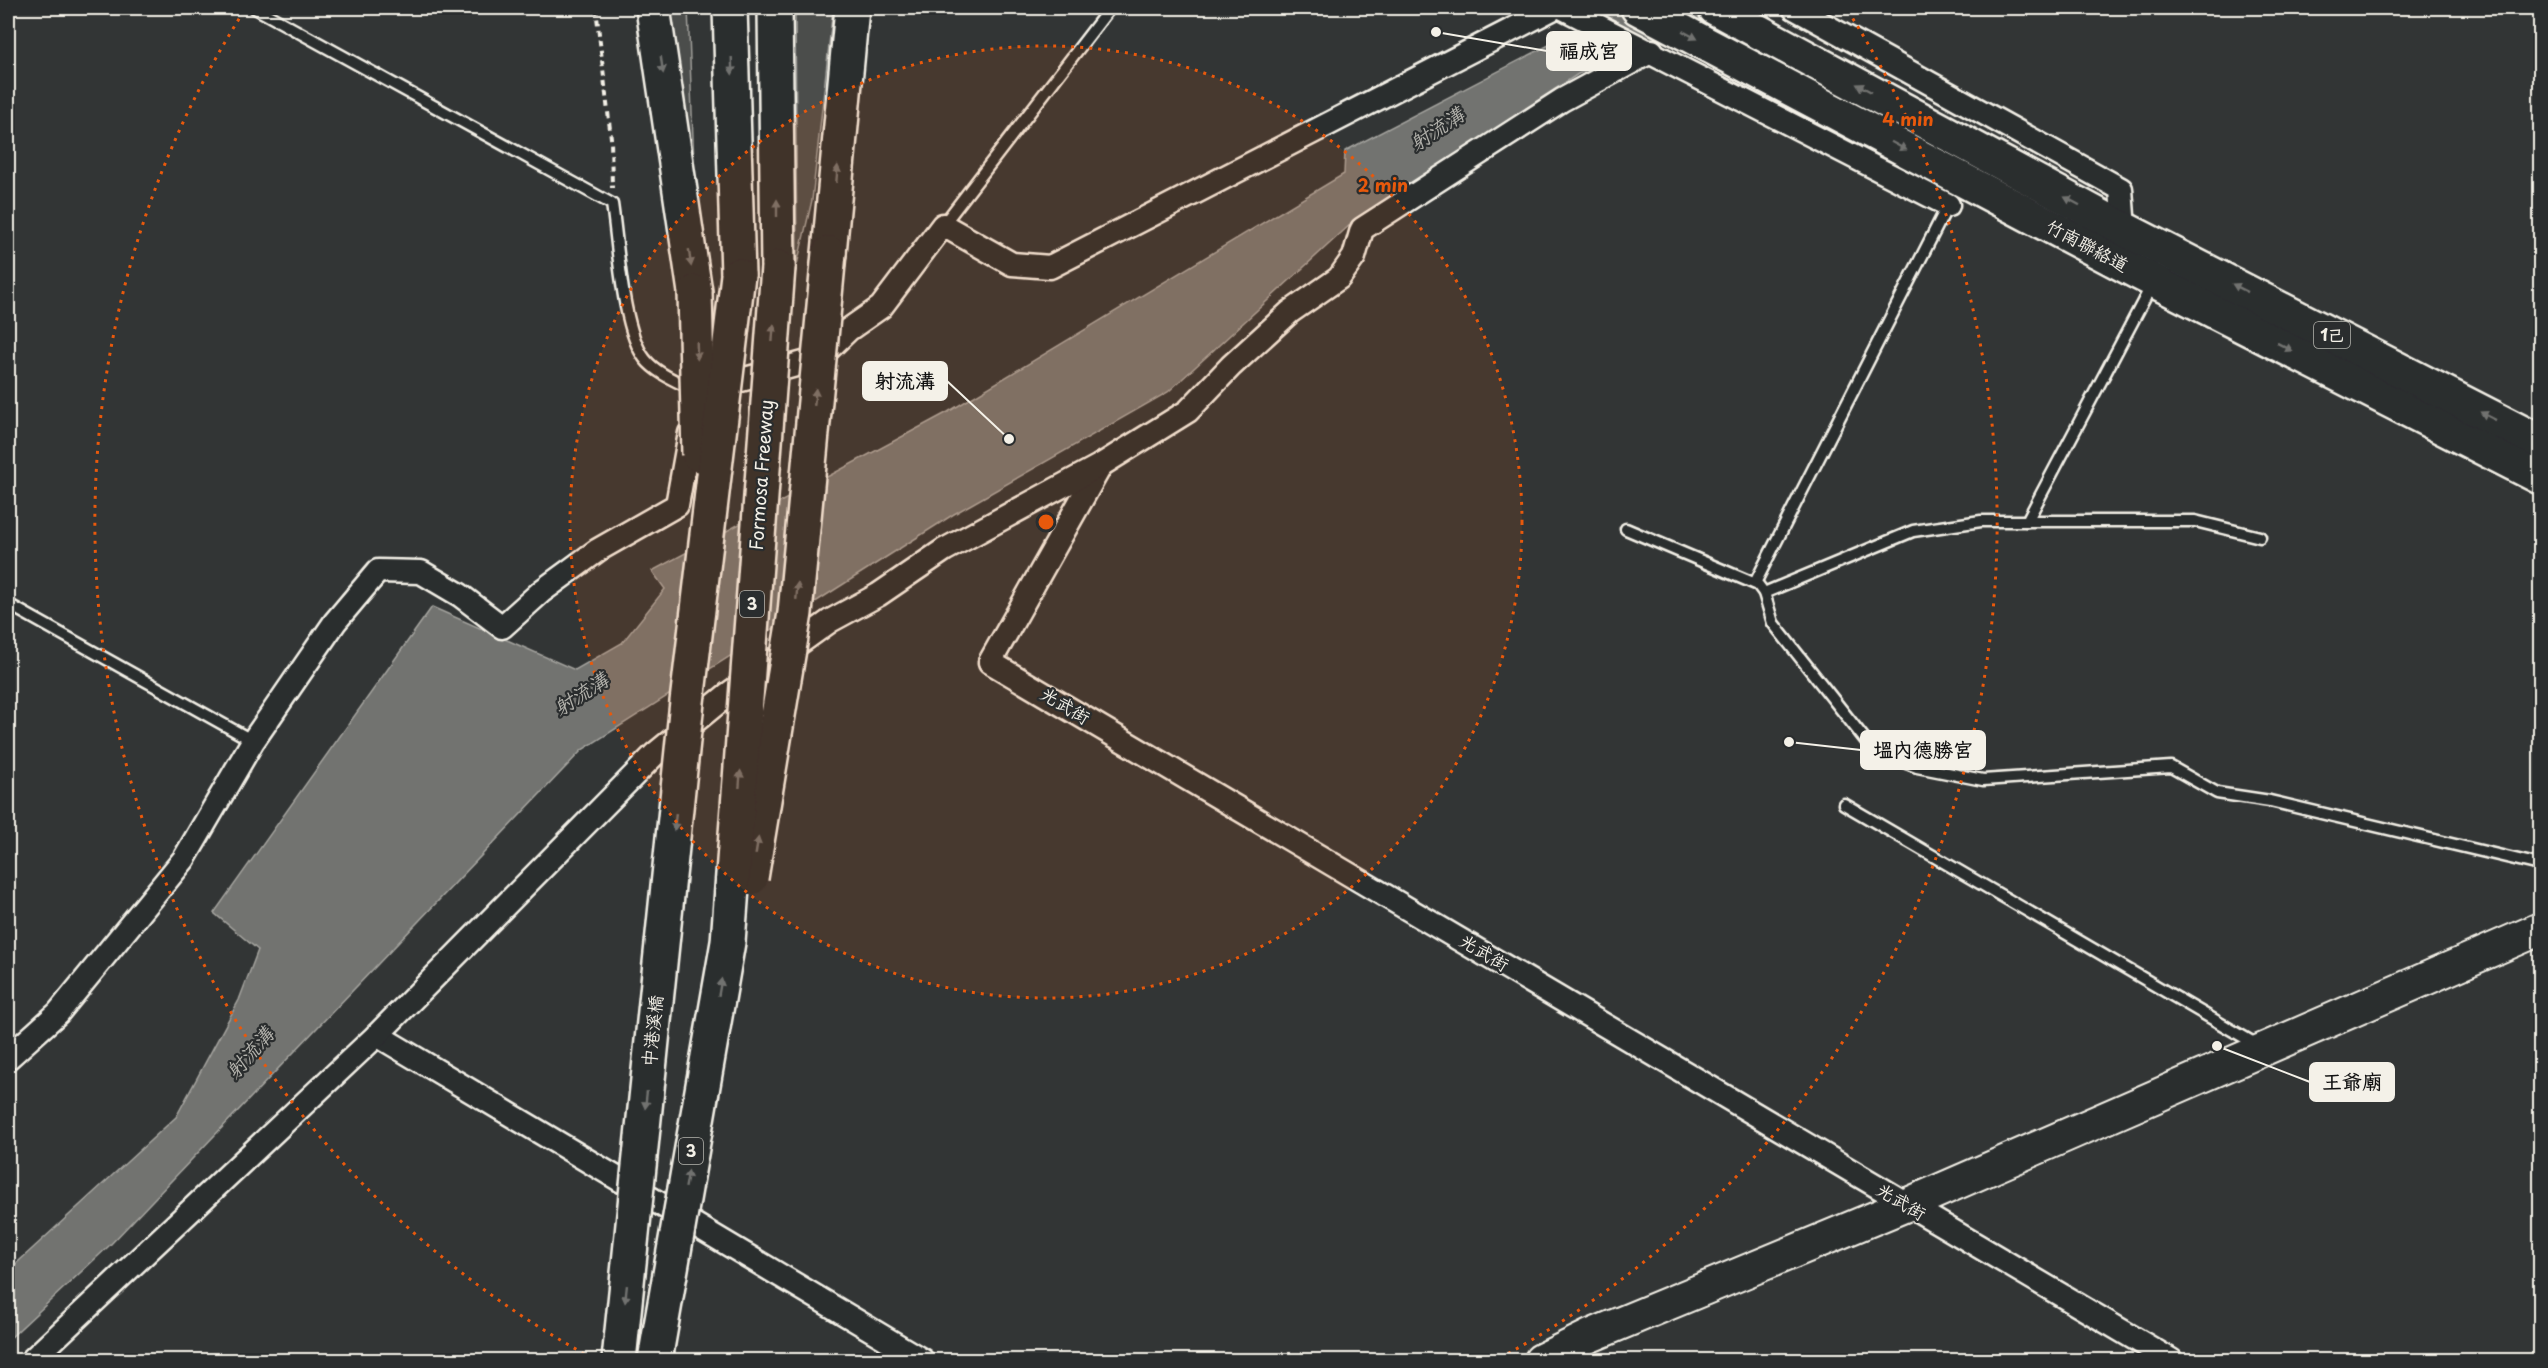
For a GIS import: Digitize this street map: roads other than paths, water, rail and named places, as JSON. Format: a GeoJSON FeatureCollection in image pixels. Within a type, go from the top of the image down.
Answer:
{"type":"FeatureCollection","features":[{"type":"Feature","properties":{"kind":"main road"},"geometry":{"type":"LineString","coordinates":[[653,8],[694,292],[699,420],[698,492],[687,702]]}},
{"type":"Feature","properties":{"kind":"main road"},"geometry":{"type":"LineString","coordinates":[[687,702],[738,274],[730,8]]}},
{"type":"Feature","properties":{"kind":"main road","name":"Formosa Freeway"},"geometry":{"type":"LineString","coordinates":[[728,942],[778,267],[775,8]]}},
{"type":"Feature","properties":{"kind":"main road"},"geometry":{"type":"LineString","coordinates":[[728,942],[753,874],[795,613],[852,8]]}},
{"type":"Feature","properties":{"kind":"main road","name":"竹南聯絡道"},"geometry":{"type":"LineString","coordinates":[[1638,8],[2148,278],[2263,318],[2541,442]]}},
{"type":"Feature","properties":{"kind":"main road","name":"竹南聯絡道"},"geometry":{"type":"LineString","coordinates":[[1715,8],[2124,229],[2263,318],[2541,477]]}},
{"type":"Feature","properties":{"kind":"main road","name":"中港溪橋"},"geometry":{"type":"LineString","coordinates":[[619,1360],[687,702]]}},
{"type":"Feature","properties":{"kind":"main road","name":"3"},"geometry":{"type":"LineString","coordinates":[[655,1360],[728,942]]}},
{"type":"Feature","properties":{"kind":"street"},"geometry":{"type":"LineString","coordinates":[[8,1058],[58,1013],[184,859],[253,741],[335,622],[378,571],[421,572],[460,595],[502,627],[542,591],[598,550],[677,505],[697,392],[819,358],[848,330],[881,307],[943,225],[1012,264],[1050,267],[1554,8]]}},
{"type":"Feature","properties":{"kind":"street"},"geometry":{"type":"LineString","coordinates":[[1563,8],[1652,51],[1948,205]]}},
{"type":"Feature","properties":{"kind":"street"},"geometry":{"type":"LineString","coordinates":[[1794,8],[2121,189],[2124,229]]}},
{"type":"Feature","properties":{"kind":"street"},"geometry":{"type":"LineString","coordinates":[[32,1360],[377,1035],[654,754],[727,695],[830,621],[878,595],[944,550],[1101,465],[1188,411],[1231,366],[1290,312],[1339,278],[1354,257],[1362,229],[1562,100],[1652,51]]}},
{"type":"Feature","properties":{"kind":"street","name":"光武街"},"geometry":{"type":"LineString","coordinates":[[1101,465],[990,662],[2171,1360]]}},
{"type":"Feature","properties":{"kind":"street"},"geometry":{"type":"LineString","coordinates":[[1540,1360],[1590,1336],[1906,1205],[2541,929]]}},
{"type":"Feature","properties":{"kind":"street"},"geometry":{"type":"LineString","coordinates":[[377,1035],[922,1360]]}},
{"type":"Feature","properties":{"kind":"lane"},"geometry":{"type":"LineString","coordinates":[[255,8],[612,204],[631,334],[645,359],[664,375],[697,392]]}},
{"type":"Feature","properties":{"kind":"lane"},"geometry":{"type":"LineString","coordinates":[[943,225],[1110,8]]}},
{"type":"Feature","properties":{"kind":"lane"},"geometry":{"type":"LineString","coordinates":[[1755,583],[1948,205]]}},
{"type":"Feature","properties":{"kind":"lane"},"geometry":{"type":"LineString","coordinates":[[2027,522],[2146,296],[2148,278]]}},
{"type":"Feature","properties":{"kind":"lane"},"geometry":{"type":"LineString","coordinates":[[1764,593],[1913,531],[1981,522],[2195,521],[2260,537]]}},
{"type":"Feature","properties":{"kind":"lane"},"geometry":{"type":"LineString","coordinates":[[1626,529],[1755,583],[1764,593],[1773,622],[1874,751],[1917,767],[1983,780],[2171,767],[2217,794],[2270,801],[2541,865]]}},
{"type":"Feature","properties":{"kind":"lane"},"geometry":{"type":"LineString","coordinates":[[8,604],[253,741]]}},
{"type":"Feature","properties":{"kind":"lane"},"geometry":{"type":"LineString","coordinates":[[1844,804],[2264,1049]]}},
{"type":"Feature","properties":{"kind":"water"},"geometry":{"type":"Polygon","coordinates":[[[1620,8],[1738,8],[1578,74],[1353,222],[1168,392],[954,514],[582,750],[110,1245],[8,1340],[8,1271],[176,1117],[239,1000],[258,950],[214,913],[432,607],[575,670],[622,643],[665,589],[652,571],[948,412],[1344,174],[1345,151],[1620,8]]]}},
{"type":"Feature","properties":{"kind":"place","name":"福成宮"},"geometry":{"type":"Point","coordinates":[1436,32]}},
{"type":"Feature","properties":{"kind":"place","name":"射流溝"},"geometry":{"type":"Point","coordinates":[1009,439]}},
{"type":"Feature","properties":{"kind":"place","name":"塭內德勝宮"},"geometry":{"type":"Point","coordinates":[1789,742]}},
{"type":"Feature","properties":{"kind":"place","name":"王爺廟"},"geometry":{"type":"Point","coordinates":[2217,1046]}}]}
